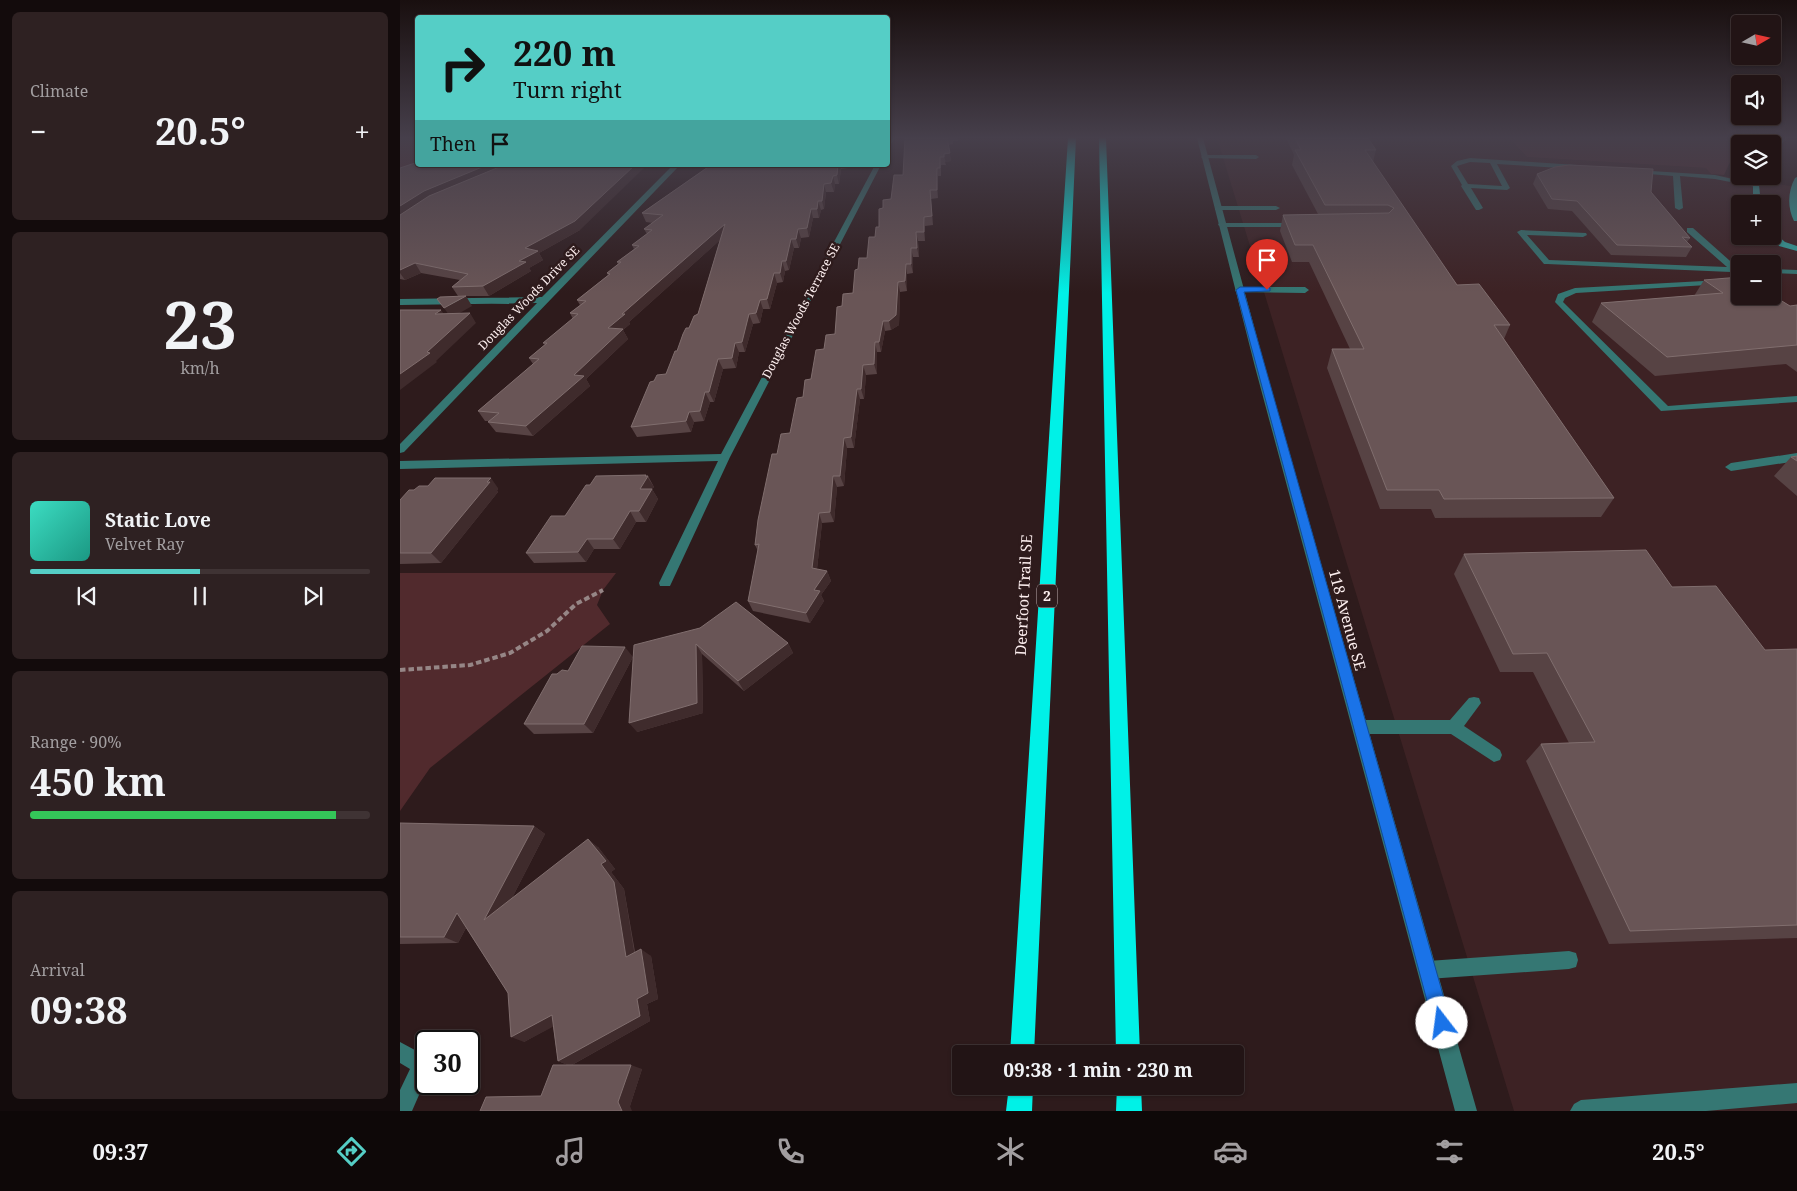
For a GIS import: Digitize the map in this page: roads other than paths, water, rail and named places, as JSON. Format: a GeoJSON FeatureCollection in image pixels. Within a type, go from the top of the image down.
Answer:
{"type":"FeatureCollection","features":[{"type":"Feature","properties":{"kind":"highway","name":"Deerfoot Trail SE"},"geometry":{"type":"LineString","coordinates":[[1022,1045],[1069,190]]}},
{"type":"Feature","properties":{"kind":"highway"},"geometry":{"type":"LineString","coordinates":[[1103,190],[1128,1045]]}},
{"type":"Feature","properties":{"kind":"highway"},"geometry":{"type":"LineString","coordinates":[[1019,1111],[1020,1095]]}},
{"type":"Feature","properties":{"kind":"highway"},"geometry":{"type":"LineString","coordinates":[[1129,1095],[1129,1111]]}},
{"type":"Feature","properties":{"kind":"main road"},"geometry":{"type":"LineString","coordinates":[[1794,190],[1792,202],[1797,219]]}},
{"type":"Feature","properties":{"kind":"main road"},"geometry":{"type":"LineString","coordinates":[[1781,243],[1797,249]]}},
{"type":"Feature","properties":{"kind":"street","name":"Douglas Woods Drive SE"},"geometry":{"type":"LineString","coordinates":[[400,450],[653,190]]}},
{"type":"Feature","properties":{"kind":"street","name":"Douglas Woods Terrace SE"},"geometry":{"type":"LineString","coordinates":[[665,583],[725,457],[865,190]]}},
{"type":"Feature","properties":{"kind":"street","name":"118 Avenue SE"},"geometry":{"type":"LineString","coordinates":[[1213,190],[1466,1111]]}},
{"type":"Feature","properties":{"kind":"street"},"geometry":{"type":"LineString","coordinates":[[1467,190],[1479,208]]}},
{"type":"Feature","properties":{"kind":"street"},"geometry":{"type":"LineString","coordinates":[[1677,190],[1679,208]]}},
{"type":"Feature","properties":{"kind":"street"},"geometry":{"type":"LineString","coordinates":[[1218,208],[1276,208]]}},
{"type":"Feature","properties":{"kind":"street"},"geometry":{"type":"LineString","coordinates":[[1222,224],[1305,225]]}},
{"type":"Feature","properties":{"kind":"street"},"geometry":{"type":"LineString","coordinates":[[1690,230],[1731,266]]}},
{"type":"Feature","properties":{"kind":"street"},"geometry":{"type":"LineString","coordinates":[[1583,235],[1521,232],[1548,262],[1731,272]]}},
{"type":"Feature","properties":{"kind":"street"},"geometry":{"type":"LineString","coordinates":[[1781,271],[1797,272]]}},
{"type":"Feature","properties":{"kind":"street"},"geometry":{"type":"LineString","coordinates":[[1731,282],[1575,291],[1561,296],[1559,302],[1665,409],[1797,399]]}},
{"type":"Feature","properties":{"kind":"street"},"geometry":{"type":"LineString","coordinates":[[1240,290],[1305,290]]}},
{"type":"Feature","properties":{"kind":"street"},"geometry":{"type":"LineString","coordinates":[[400,302],[544,300]]}},
{"type":"Feature","properties":{"kind":"street"},"geometry":{"type":"LineString","coordinates":[[400,465],[725,457]]}},
{"type":"Feature","properties":{"kind":"street"},"geometry":{"type":"LineString","coordinates":[[1731,467],[1797,457]]}},
{"type":"Feature","properties":{"kind":"street"},"geometry":{"type":"LineString","coordinates":[[1454,727],[1474,703]]}},
{"type":"Feature","properties":{"kind":"street"},"geometry":{"type":"LineString","coordinates":[[1360,727],[1454,727],[1494,755]]}},
{"type":"Feature","properties":{"kind":"street"},"geometry":{"type":"LineString","coordinates":[[1428,970],[1569,960]]}},
{"type":"Feature","properties":{"kind":"street"},"geometry":{"type":"LineString","coordinates":[[400,1052],[422,1065],[401,1111]]}},
{"type":"Feature","properties":{"kind":"street"},"geometry":{"type":"LineString","coordinates":[[1581,1111],[1634,1109],[1797,1093]]}}]}
